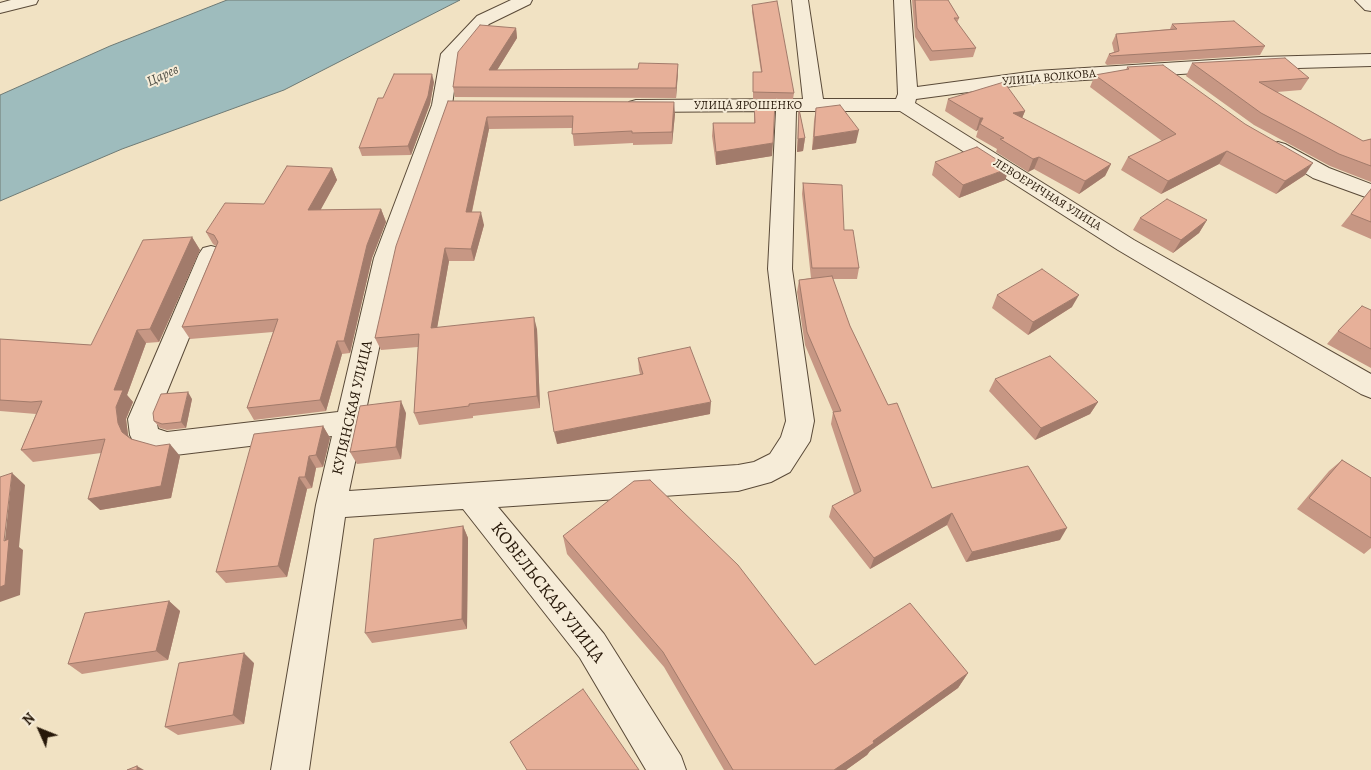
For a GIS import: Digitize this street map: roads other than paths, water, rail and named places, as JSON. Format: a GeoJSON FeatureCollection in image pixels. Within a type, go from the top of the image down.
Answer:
{"type":"FeatureCollection","features":[{"type":"Feature","properties":{"kind":"street"},"geometry":{"type":"LineString","coordinates":[[0,8],[30,0]]}},
{"type":"Feature","properties":{"kind":"street","name":"КУПЯНСКАЯ УЛИЦА"},"geometry":{"type":"LineString","coordinates":[[290,770],[331,504],[386,258],[452,105],[450,54],[482,20],[524,0]]}},
{"type":"Feature","properties":{"kind":"street"},"geometry":{"type":"LineString","coordinates":[[800,0],[814,106]]}},
{"type":"Feature","properties":{"kind":"street"},"geometry":{"type":"LineString","coordinates":[[902,0],[906,99]]}},
{"type":"Feature","properties":{"kind":"street"},"geometry":{"type":"LineString","coordinates":[[1363,0],[1371,6]]}},
{"type":"Feature","properties":{"kind":"street","name":"УЛИЦА ВОЛКОВА"},"geometry":{"type":"LineString","coordinates":[[906,99],[1036,78],[1165,71],[1261,63],[1371,60]]}},
{"type":"Feature","properties":{"kind":"street"},"geometry":{"type":"LineString","coordinates":[[1165,71],[1187,87]]}},
{"type":"Feature","properties":{"kind":"street","name":"УЛИЦА ЯРОШЕНКО"},"geometry":{"type":"LineString","coordinates":[[619,106],[786,107],[906,99]]}},
{"type":"Feature","properties":{"kind":"street","name":"ЛЕВОЕРИЧНАЯ УЛИЦА"},"geometry":{"type":"LineString","coordinates":[[906,99],[1126,245],[1371,387]]}},
{"type":"Feature","properties":{"kind":"street"},"geometry":{"type":"LineString","coordinates":[[331,504],[738,478],[760,473],[780,463],[794,441],[800,421],[780,269],[786,107]]}},
{"type":"Feature","properties":{"kind":"street"},"geometry":{"type":"LineString","coordinates":[[1263,140],[1321,173],[1371,192]]}},
{"type":"Feature","properties":{"kind":"street"},"geometry":{"type":"LineString","coordinates":[[211,254],[142,419],[144,435],[152,442],[167,444],[350,422]]}},
{"type":"Feature","properties":{"kind":"street","name":"КОВЕЛЬСКАЯ УЛИЦА"},"geometry":{"type":"LineString","coordinates":[[470,495],[592,646],[667,770]]}},
{"type":"Feature","properties":{"kind":"water","name":"Царев"},"geometry":{"type":"Polygon","coordinates":[[[227,0],[460,0],[284,90],[122,149],[0,201],[0,95],[110,46],[227,0]]]}}]}
